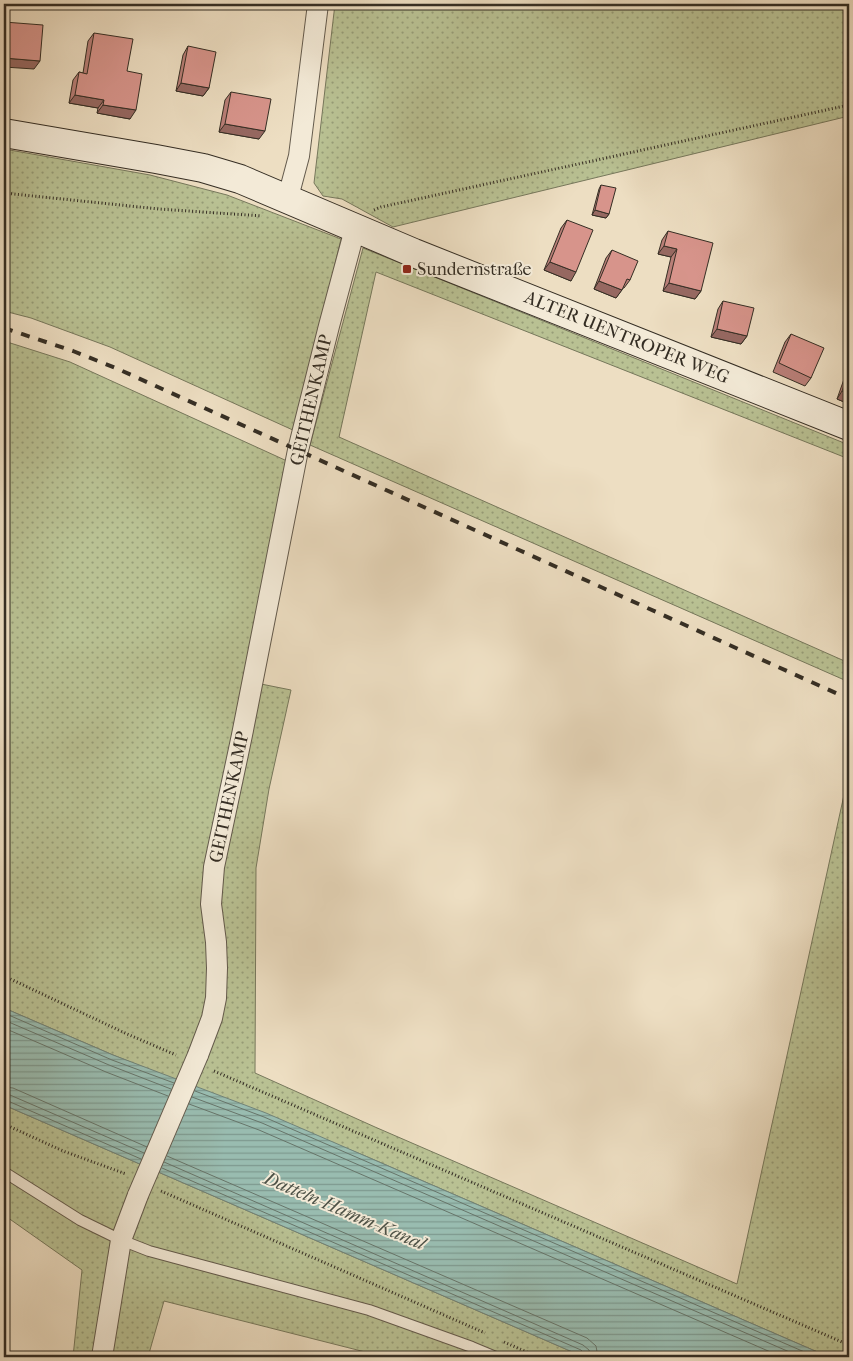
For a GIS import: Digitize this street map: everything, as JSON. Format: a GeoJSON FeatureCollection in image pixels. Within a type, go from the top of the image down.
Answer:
{"type":"FeatureCollection","features":[{"type":"Feature","properties":{"kind":"street"},"geometry":{"type":"LineString","coordinates":[[286,198],[299,156],[318,4]]}},
{"type":"Feature","properties":{"kind":"street","name":"ALTER UENTROPER WEG"},"geometry":{"type":"LineString","coordinates":[[4,133],[156,158],[203,168],[240,179],[286,198],[363,220],[849,426]]}},
{"type":"Feature","properties":{"kind":"street","name":"GEITHENKAMP"},"geometry":{"type":"LineString","coordinates":[[102,1357],[121,1240],[147,1192],[212,1018],[216,998],[217,968],[211,904],[214,866],[244,726],[298,450],[328,326],[363,220]]}},
{"type":"Feature","properties":{"kind":"lane"},"geometry":{"type":"LineString","coordinates":[[4,1172],[80,1220],[121,1240],[149,1250],[369,1310],[496,1357]]}},
{"type":"Feature","properties":{"kind":"path"},"geometry":{"type":"LineString","coordinates":[[363,220],[381,207],[849,105]]}},
{"type":"Feature","properties":{"kind":"path"},"geometry":{"type":"LineString","coordinates":[[4,193],[158,209],[265,217]]}},
{"type":"Feature","properties":{"kind":"path"},"geometry":{"type":"LineString","coordinates":[[4,976],[127,1034],[197,1061],[849,1345]]}},
{"type":"Feature","properties":{"kind":"path"},"geometry":{"type":"LineString","coordinates":[[4,1124],[63,1151],[130,1176]]}},
{"type":"Feature","properties":{"kind":"path"},"geometry":{"type":"LineString","coordinates":[[147,1192],[181,1201],[440,1312],[493,1337]]}},
{"type":"Feature","properties":{"kind":"path"},"geometry":{"type":"LineString","coordinates":[[502,1341],[538,1357]]}},
{"type":"Feature","properties":{"kind":"green space"},"geometry":{"type":"Polygon","coordinates":[[[335,4],[849,4],[849,116],[393,227],[342,199],[323,196],[314,183],[335,4]]]}},
{"type":"Feature","properties":{"kind":"green space"},"geometry":{"type":"Polygon","coordinates":[[[4,149],[150,175],[227,195],[341,239],[295,431],[110,347],[31,318],[4,311],[4,149]]]}},
{"type":"Feature","properties":{"kind":"green space"},"geometry":{"type":"Polygon","coordinates":[[[363,248],[849,445],[849,459],[376,272],[339,437],[849,663],[849,682],[310,445],[363,248]]]}},
{"type":"Feature","properties":{"kind":"green space"},"geometry":{"type":"Polygon","coordinates":[[[4,341],[70,362],[287,461],[251,682],[291,690],[269,789],[256,868],[255,1073],[737,1284],[849,772],[849,1357],[829,1357],[363,1155],[113,1055],[4,1008],[4,341]]]}},
{"type":"Feature","properties":{"kind":"green space"},"geometry":{"type":"Polygon","coordinates":[[[4,1105],[584,1357],[385,1357],[164,1301],[148,1357],[73,1357],[82,1270],[4,1215],[4,1105]]]}},
{"type":"Feature","properties":{"kind":"water","name":"Datteln-Hamm-Kanal"},"geometry":{"type":"Polygon","coordinates":[[[4,1008],[113,1055],[266,1113],[829,1357],[584,1357],[4,1105],[4,1008]]]}},
{"type":"Feature","properties":{"kind":"building"},"geometry":{"type":"Polygon","coordinates":[[[4,22],[43,25],[40,61],[4,58],[4,22]]]}},
{"type":"Feature","properties":{"kind":"building"},"geometry":{"type":"Polygon","coordinates":[[[94,33],[133,39],[127,71],[142,74],[136,110],[103,105],[104,100],[75,95],[79,72],[87,74],[94,33]]]}},
{"type":"Feature","properties":{"kind":"building"},"geometry":{"type":"Polygon","coordinates":[[[188,46],[216,52],[209,88],[181,83],[188,46]]]}},
{"type":"Feature","properties":{"kind":"building"},"geometry":{"type":"Polygon","coordinates":[[[231,92],[271,99],[265,131],[225,124],[231,92]]]}},
{"type":"Feature","properties":{"kind":"building"},"geometry":{"type":"Polygon","coordinates":[[[601,185],[616,188],[609,214],[595,210],[601,185]]]}},
{"type":"Feature","properties":{"kind":"building"},"geometry":{"type":"Polygon","coordinates":[[[567,220],[593,230],[576,272],[550,262],[567,220]]]}},
{"type":"Feature","properties":{"kind":"building"},"geometry":{"type":"Polygon","coordinates":[[[668,231],[713,243],[701,291],[669,283],[677,249],[664,246],[668,231]]]}},
{"type":"Feature","properties":{"kind":"building"},"geometry":{"type":"Polygon","coordinates":[[[612,250],[638,261],[630,280],[627,279],[622,290],[599,281],[612,250]]]}},
{"type":"Feature","properties":{"kind":"building"},"geometry":{"type":"Polygon","coordinates":[[[723,301],[754,308],[747,336],[717,329],[723,301]]]}},
{"type":"Feature","properties":{"kind":"building"},"geometry":{"type":"Polygon","coordinates":[[[791,334],[824,348],[811,378],[779,363],[791,334]]]}},
{"type":"Feature","properties":{"kind":"building"},"geometry":{"type":"Polygon","coordinates":[[[849,372],[849,393],[842,391],[849,372]]]}},
{"type":"Feature","properties":{"kind":"railway"},"geometry":{"type":"LineString","coordinates":[[4,328],[73,351],[118,369],[849,699]]}},
{"type":"Feature","properties":{"kind":"place","name":"Sundernstraße"},"geometry":{"type":"Point","coordinates":[407,269]}}]}
